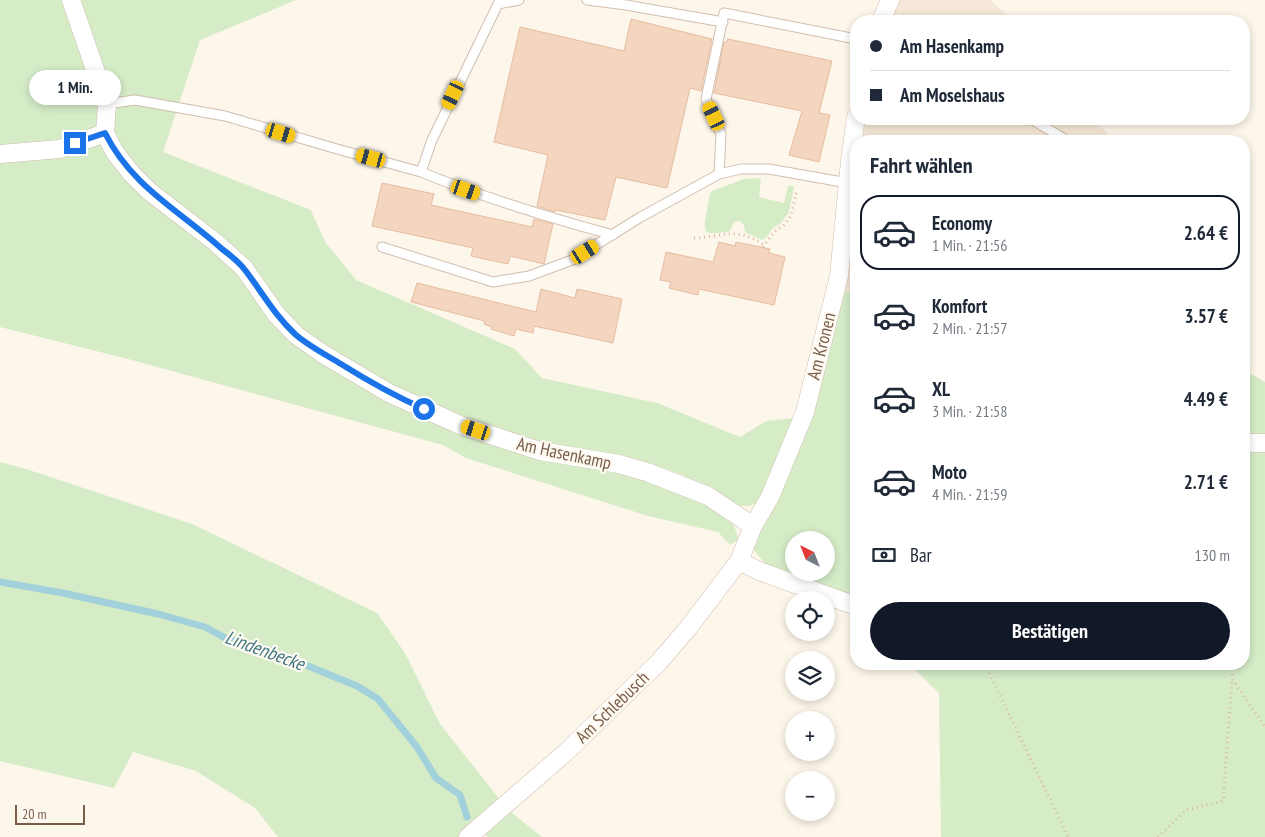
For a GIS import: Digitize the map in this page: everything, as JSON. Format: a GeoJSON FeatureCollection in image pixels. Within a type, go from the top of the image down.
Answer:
{"type":"FeatureCollection","features":[{"type":"Feature","properties":{"kind":"street"},"geometry":{"type":"LineString","coordinates":[[0,154],[60,149],[105,133],[107,104],[71,0]]}},
{"type":"Feature","properties":{"kind":"street"},"geometry":{"type":"LineString","coordinates":[[885,15],[890,0]]}},
{"type":"Feature","properties":{"kind":"street","name":"Am Hasenkamp"},"geometry":{"type":"LineString","coordinates":[[105,133],[114,151],[131,173],[149,191],[215,242],[244,268],[276,314],[296,335],[323,354],[388,393],[460,425],[540,451],[619,464],[648,472],[708,496],[753,526]]}},
{"type":"Feature","properties":{"kind":"street","name":"Am Kronen"},"geometry":{"type":"LineString","coordinates":[[739,561],[753,526],[770,497],[805,412],[839,276],[850,166]]}},
{"type":"Feature","properties":{"kind":"street"},"geometry":{"type":"LineString","coordinates":[[1250,443],[1265,443]]}},
{"type":"Feature","properties":{"kind":"street"},"geometry":{"type":"LineString","coordinates":[[739,561],[759,571],[850,604]]}},
{"type":"Feature","properties":{"kind":"street","name":"Am Schlebusch"},"geometry":{"type":"LineString","coordinates":[[468,837],[565,753],[659,662],[706,606],[739,561]]}},
{"type":"Feature","properties":{"kind":"lane"},"geometry":{"type":"LineString","coordinates":[[421,172],[432,140],[498,4],[519,0]]}},
{"type":"Feature","properties":{"kind":"lane"},"geometry":{"type":"LineString","coordinates":[[587,0],[723,22]]}},
{"type":"Feature","properties":{"kind":"lane"},"geometry":{"type":"LineString","coordinates":[[719,174],[722,134],[706,99],[724,13],[850,38]]}},
{"type":"Feature","properties":{"kind":"lane"},"geometry":{"type":"LineString","coordinates":[[107,104],[135,100],[225,116],[421,172],[466,190],[545,217],[613,234]]}},
{"type":"Feature","properties":{"kind":"lane"},"geometry":{"type":"LineString","coordinates":[[1041,125],[1058,135]]}},
{"type":"Feature","properties":{"kind":"lane"},"geometry":{"type":"LineString","coordinates":[[382,247],[493,282],[529,276],[572,260],[613,234],[719,174],[741,169],[769,169],[848,182]]}},
{"type":"Feature","properties":{"kind":"path"},"geometry":{"type":"LineString","coordinates":[[694,238],[709,238],[732,233],[748,236],[763,246],[774,232],[784,225],[791,216],[801,174]]}},
{"type":"Feature","properties":{"kind":"path"},"geometry":{"type":"LineString","coordinates":[[988,670],[1068,837]]}},
{"type":"Feature","properties":{"kind":"path"},"geometry":{"type":"LineString","coordinates":[[1158,837],[1186,810],[1223,801],[1232,670]]}},
{"type":"Feature","properties":{"kind":"path"},"geometry":{"type":"LineString","coordinates":[[1232,679],[1265,727]]}},
{"type":"Feature","properties":{"kind":"shaded area"},"geometry":{"type":"Polygon","coordinates":[[[899,0],[991,0],[1006,15],[892,15],[899,0]]]}},
{"type":"Feature","properties":{"kind":"shaded area"},"geometry":{"type":"Polygon","coordinates":[[[861,125],[1099,125],[1109,135],[859,135],[861,125]]]}},
{"type":"Feature","properties":{"kind":"shaded area"},"geometry":{"type":"Polygon","coordinates":[[[850,203],[850,292],[840,291],[850,203]]]}},
{"type":"Feature","properties":{"kind":"green space"},"geometry":{"type":"Polygon","coordinates":[[[0,0],[296,0],[200,40],[163,152],[311,210],[325,242],[356,280],[515,349],[542,378],[657,403],[740,437],[766,421],[796,418],[761,502],[748,506],[739,506],[680,474],[621,456],[526,440],[594,461],[697,499],[729,520],[735,529],[738,540],[730,545],[718,532],[648,516],[466,458],[443,445],[128,359],[0,327],[0,0]]]}},
{"type":"Feature","properties":{"kind":"green space"},"geometry":{"type":"Polygon","coordinates":[[[744,179],[761,179],[759,197],[784,203],[788,186],[794,186],[789,212],[781,223],[772,229],[767,237],[762,240],[745,232],[744,225],[740,221],[734,222],[728,232],[708,232],[705,227],[705,221],[712,191],[744,179]]]}},
{"type":"Feature","properties":{"kind":"green space"},"geometry":{"type":"Polygon","coordinates":[[[840,291],[850,292],[850,597],[806,581],[835,581],[835,531],[785,531],[785,573],[768,567],[753,549],[764,524],[840,291]]]}},
{"type":"Feature","properties":{"kind":"green space"},"geometry":{"type":"Polygon","coordinates":[[[1250,373],[1265,382],[1265,439],[1250,438],[1250,373]]]}},
{"type":"Feature","properties":{"kind":"green space"},"geometry":{"type":"Polygon","coordinates":[[[1250,447],[1265,447],[1265,837],[941,837],[939,693],[915,670],[1250,670],[1250,447]]]}},
{"type":"Feature","properties":{"kind":"green space"},"geometry":{"type":"Polygon","coordinates":[[[0,462],[192,524],[377,613],[405,653],[440,724],[501,801],[458,837],[278,837],[255,808],[196,771],[133,752],[114,788],[0,761],[0,462]]]}},
{"type":"Feature","properties":{"kind":"green space"},"geometry":{"type":"Polygon","coordinates":[[[507,809],[542,837],[488,837],[482,831],[507,809]]]}},
{"type":"Feature","properties":{"kind":"building"},"geometry":{"type":"Polygon","coordinates":[[[631,19],[712,39],[701,91],[690,88],[667,188],[616,177],[605,220],[556,210],[555,212],[537,206],[548,155],[494,142],[520,27],[624,51],[631,19]]]}},
{"type":"Feature","properties":{"kind":"building"},"geometry":{"type":"Polygon","coordinates":[[[728,39],[832,61],[819,113],[830,115],[819,162],[789,155],[802,111],[714,93],[724,42],[727,42],[728,39]]]}},
{"type":"Feature","properties":{"kind":"building"},"geometry":{"type":"Polygon","coordinates":[[[382,183],[434,194],[431,205],[532,227],[534,219],[553,224],[544,264],[510,256],[508,264],[471,256],[473,248],[372,226],[382,183]]]}},
{"type":"Feature","properties":{"kind":"building"},"geometry":{"type":"Polygon","coordinates":[[[719,242],[735,246],[736,242],[770,249],[769,253],[785,257],[774,305],[699,289],[698,295],[669,288],[671,282],[660,280],[666,252],[713,262],[719,242]]]}},
{"type":"Feature","properties":{"kind":"building"},"geometry":{"type":"Polygon","coordinates":[[[417,283],[536,312],[541,289],[575,298],[577,289],[622,299],[613,343],[534,326],[533,333],[516,329],[514,336],[491,329],[492,327],[484,324],[485,321],[411,302],[417,283]]]}},
{"type":"Feature","properties":{"kind":"waterway","name":"Lindenbecke"},"geometry":{"type":"LineString","coordinates":[[0,582],[63,593],[158,614],[205,627],[227,639],[264,648],[357,686],[378,699],[417,747],[436,778],[460,795],[467,817]]}},
{"type":"Feature","properties":{"kind":"route"},"geometry":{"type":"LineString","coordinates":[[75,143],[105,133],[114,151],[131,173],[149,191],[215,242],[244,268],[276,314],[296,335],[323,354],[388,393],[424,409]]}}]}
